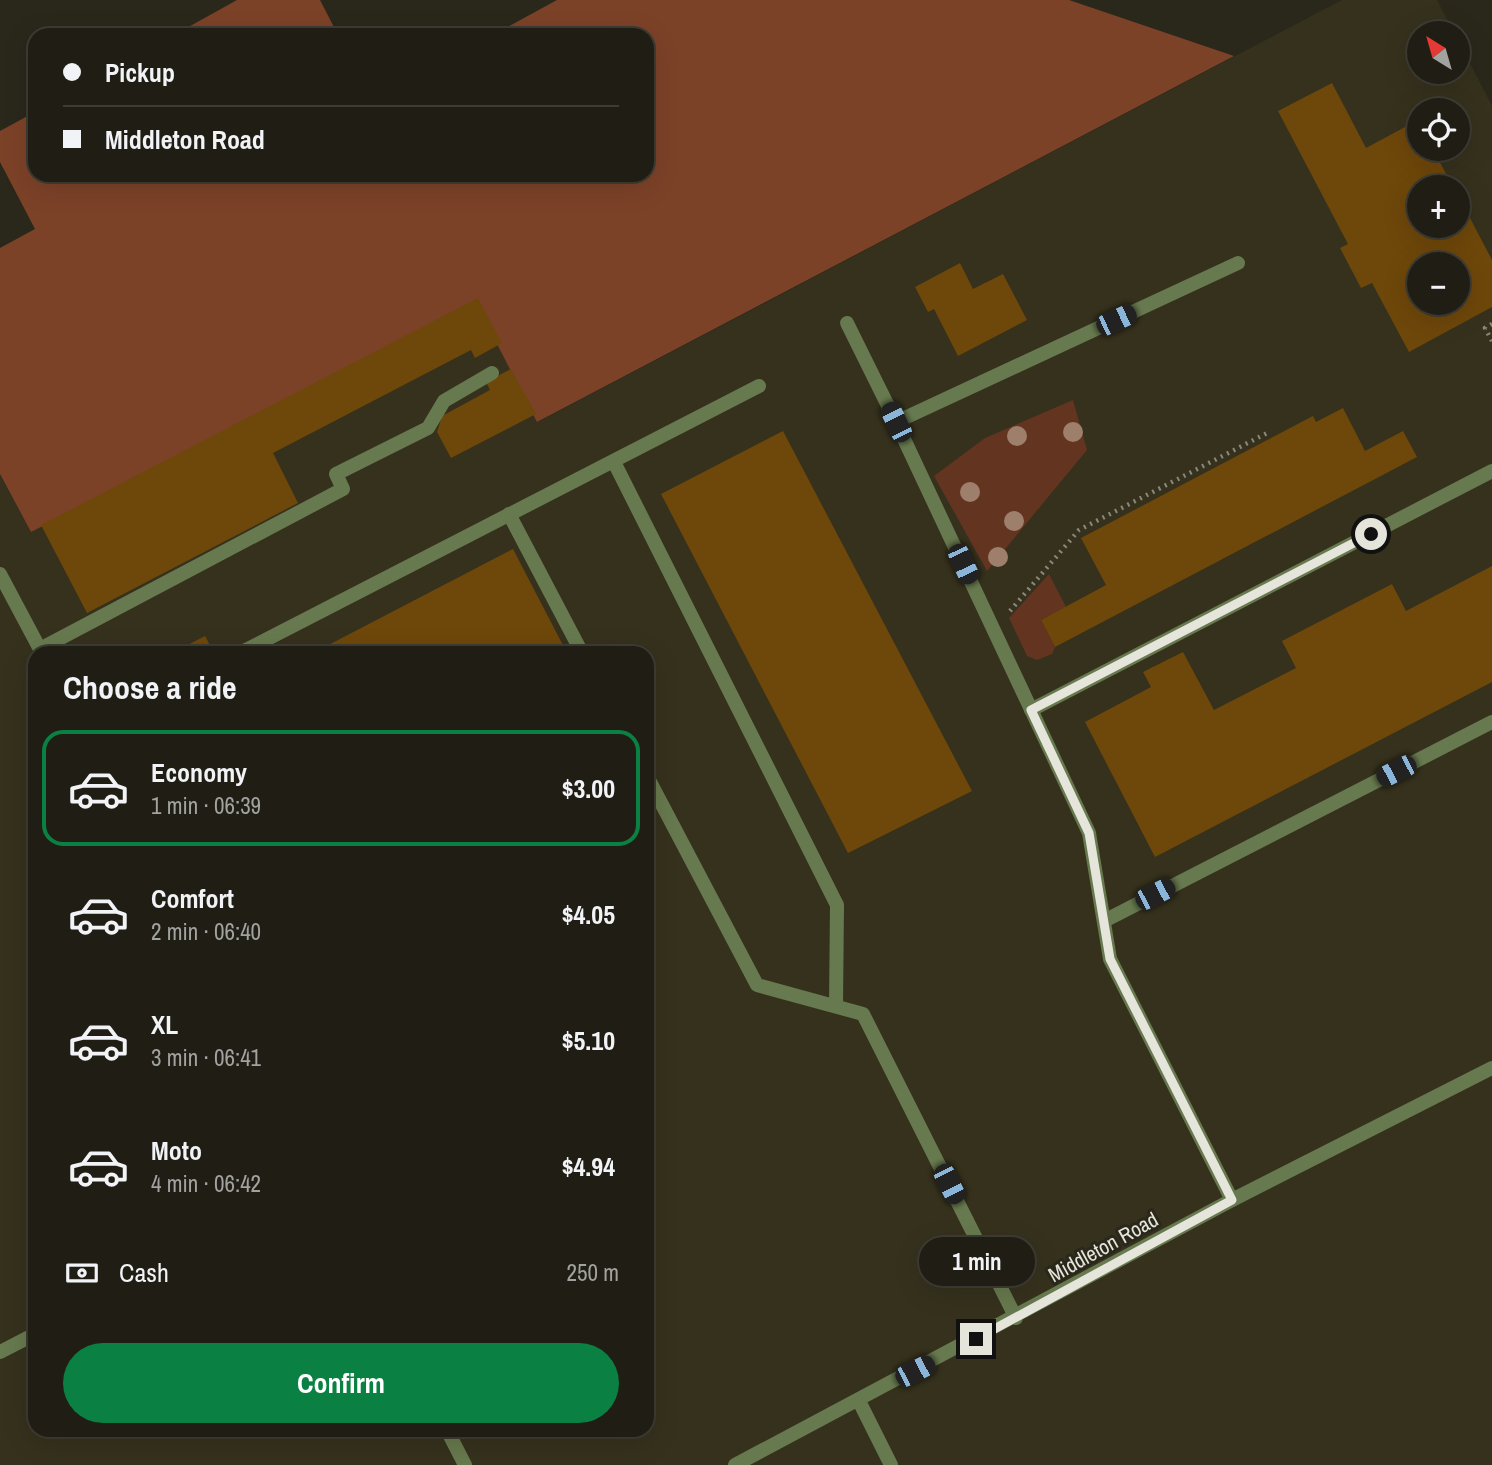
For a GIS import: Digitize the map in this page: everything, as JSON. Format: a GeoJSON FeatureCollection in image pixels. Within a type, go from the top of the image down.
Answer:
{"type":"FeatureCollection","features":[{"type":"Feature","properties":{"kind":"street"},"geometry":{"type":"LineString","coordinates":[[896,422],[1238,263]]}},
{"type":"Feature","properties":{"kind":"street"},"geometry":{"type":"LineString","coordinates":[[847,323],[1089,833],[1110,959],[1232,1200]]}},
{"type":"Feature","properties":{"kind":"street"},"geometry":{"type":"LineString","coordinates":[[50,646],[343,489],[336,474],[428,428],[444,401],[492,373]]}},
{"type":"Feature","properties":{"kind":"street"},"geometry":{"type":"LineString","coordinates":[[254,646],[759,386]]}},
{"type":"Feature","properties":{"kind":"street"},"geometry":{"type":"LineString","coordinates":[[614,462],[837,905],[835,1006]]}},
{"type":"Feature","properties":{"kind":"street"},"geometry":{"type":"LineString","coordinates":[[1031,710],[1492,471]]}},
{"type":"Feature","properties":{"kind":"street"},"geometry":{"type":"LineString","coordinates":[[509,514],[578,646]]}},
{"type":"Feature","properties":{"kind":"street"},"geometry":{"type":"LineString","coordinates":[[0,574],[38,646]]}},
{"type":"Feature","properties":{"kind":"street"},"geometry":{"type":"LineString","coordinates":[[1104,922],[1492,722]]}},
{"type":"Feature","properties":{"kind":"street"},"geometry":{"type":"LineString","coordinates":[[654,789],[757,985],[863,1014],[1016,1318]]}},
{"type":"Feature","properties":{"kind":"street","name":"Middleton Road"},"geometry":{"type":"LineString","coordinates":[[734,1465],[1016,1318],[1232,1200],[1492,1068]]}},
{"type":"Feature","properties":{"kind":"street"},"geometry":{"type":"LineString","coordinates":[[0,1352],[28,1338]]}},
{"type":"Feature","properties":{"kind":"street"},"geometry":{"type":"LineString","coordinates":[[859,1401],[891,1465]]}},
{"type":"Feature","properties":{"kind":"street"},"geometry":{"type":"LineString","coordinates":[[451,1437],[465,1465]]}},
{"type":"Feature","properties":{"kind":"path"},"geometry":{"type":"LineString","coordinates":[[1492,324],[1485,328],[1492,341]]}},
{"type":"Feature","properties":{"kind":"path"},"geometry":{"type":"LineString","coordinates":[[1003,619],[1079,530],[1269,432]]}},
{"type":"Feature","properties":{"kind":"shaded area"},"geometry":{"type":"Polygon","coordinates":[[[237,0],[320,0],[334,28],[187,28],[237,0]]]}},
{"type":"Feature","properties":{"kind":"shaded area"},"geometry":{"type":"Polygon","coordinates":[[[557,0],[1069,0],[1234,56],[537,422],[478,307],[31,532],[0,474],[0,248],[35,229],[0,162],[0,131],[28,116],[28,182],[654,182],[654,28],[506,28],[557,0]]]}},
{"type":"Feature","properties":{"kind":"shaded area"},"geometry":{"type":"Polygon","coordinates":[[[1342,0],[1437,0],[1448,21],[1407,21],[1407,84],[1470,84],[1470,63],[1492,106],[1492,1465],[0,1465],[0,475],[31,532],[478,306],[538,422],[1342,0]]]}},
{"type":"Feature","properties":{"kind":"shaded area"},"geometry":{"type":"Polygon","coordinates":[[[1073,400],[1087,450],[987,571],[934,476],[985,438],[1073,400]]]}},
{"type":"Feature","properties":{"kind":"shaded area"},"geometry":{"type":"Polygon","coordinates":[[[1049,574],[1066,607],[1041,620],[1055,647],[1052,654],[1037,660],[1027,656],[1009,618],[1049,574]]]}},
{"type":"Feature","properties":{"kind":"building"},"geometry":{"type":"Polygon","coordinates":[[[1332,83],[1366,148],[1407,126],[1407,161],[1439,161],[1447,175],[1407,175],[1407,238],[1470,238],[1470,218],[1492,260],[1492,307],[1409,352],[1372,283],[1361,288],[1340,248],[1348,244],[1278,111],[1332,83]]]}},
{"type":"Feature","properties":{"kind":"building"},"geometry":{"type":"Polygon","coordinates":[[[960,263],[973,289],[1003,274],[1027,320],[958,356],[934,309],[928,312],[915,287],[960,263]]]}},
{"type":"Feature","properties":{"kind":"building"},"geometry":{"type":"Polygon","coordinates":[[[478,298],[502,343],[475,358],[471,350],[273,453],[298,503],[87,613],[41,525],[478,298]]]}},
{"type":"Feature","properties":{"kind":"building"},"geometry":{"type":"Polygon","coordinates":[[[511,369],[536,414],[451,458],[437,432],[442,416],[490,390],[486,382],[511,369]]]}},
{"type":"Feature","properties":{"kind":"building"},"geometry":{"type":"Polygon","coordinates":[[[1343,408],[1365,451],[1403,431],[1417,457],[1055,647],[1041,620],[1106,585],[1081,538],[1313,416],[1316,422],[1343,408]]]}},
{"type":"Feature","properties":{"kind":"building"},"geometry":{"type":"Polygon","coordinates":[[[783,431],[972,791],[848,853],[661,494],[783,431]]]}},
{"type":"Feature","properties":{"kind":"building"},"geometry":{"type":"Polygon","coordinates":[[[513,549],[563,646],[326,646],[513,549]]]}},
{"type":"Feature","properties":{"kind":"building"},"geometry":{"type":"Polygon","coordinates":[[[1492,566],[1492,682],[1155,857],[1085,722],[1151,687],[1143,672],[1183,652],[1214,710],[1296,668],[1282,641],[1392,584],[1406,611],[1492,566]]]}},
{"type":"Feature","properties":{"kind":"building"},"geometry":{"type":"Polygon","coordinates":[[[205,636],[210,646],[186,646],[205,636]]]}},
{"type":"Feature","properties":{"kind":"route"},"geometry":{"type":"LineString","coordinates":[[976,1339],[1232,1200],[1110,959],[1089,833],[1031,710],[1371,534]]}}]}
